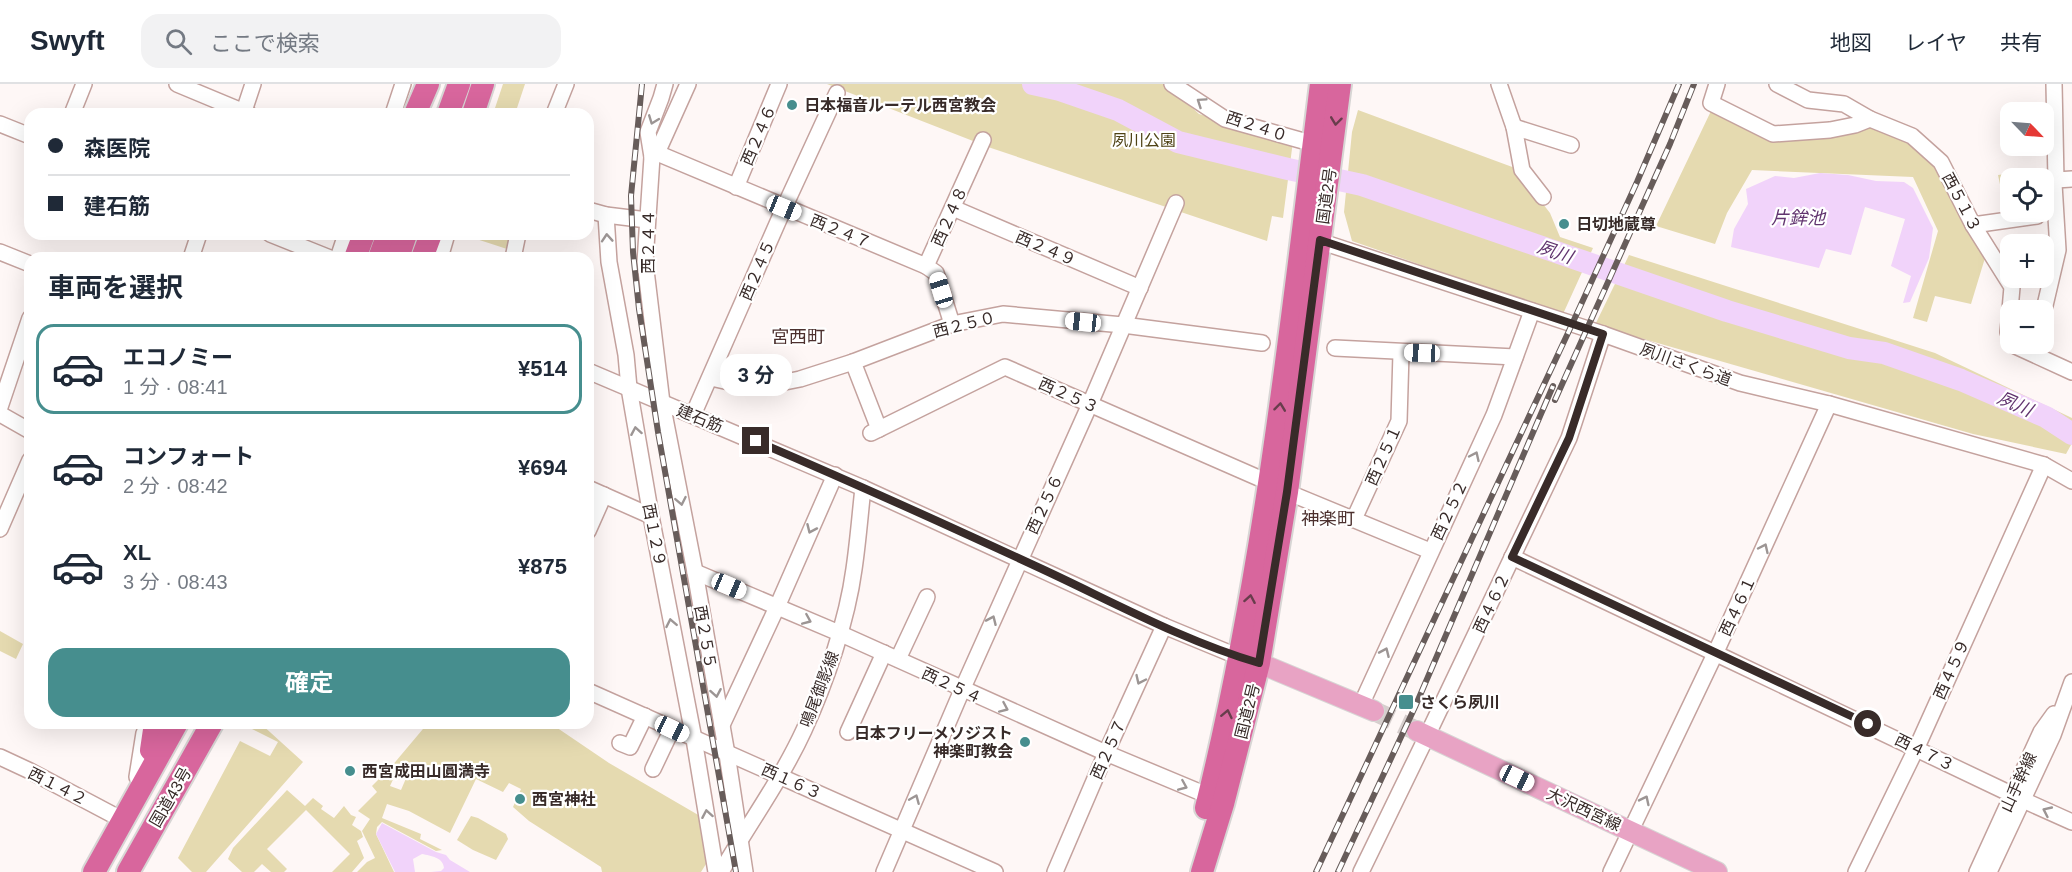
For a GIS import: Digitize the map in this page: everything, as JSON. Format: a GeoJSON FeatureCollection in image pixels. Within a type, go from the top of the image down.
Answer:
{"type":"FeatureCollection","features":[{"type":"Feature","properties":{"kind":"highway"},"geometry":{"type":"LineString","coordinates":[[418,108],[429,84]]}},
{"type":"Feature","properties":{"kind":"highway"},"geometry":{"type":"LineString","coordinates":[[421,108],[429,84]]}},
{"type":"Feature","properties":{"kind":"highway"},"geometry":{"type":"LineString","coordinates":[[431,108],[440,84]]}},
{"type":"Feature","properties":{"kind":"highway"},"geometry":{"type":"LineString","coordinates":[[450,108],[459,84]]}},
{"type":"Feature","properties":{"kind":"highway"},"geometry":{"type":"LineString","coordinates":[[466,108],[473,84]]}},
{"type":"Feature","properties":{"kind":"highway"},"geometry":{"type":"LineString","coordinates":[[475,108],[483,84]]}},
{"type":"Feature","properties":{"kind":"highway","name":"国道2号"},"geometry":{"type":"LineString","coordinates":[[1202,872],[1223,804],[1279,488],[1317,191],[1321,84]]}},
{"type":"Feature","properties":{"kind":"highway","name":"国道2号"},"geometry":{"type":"LineString","coordinates":[[1319,152],[1340,84]]}},
{"type":"Feature","properties":{"kind":"highway","name":"国道2号"},"geometry":{"type":"LineString","coordinates":[[1187,872],[1249,660]]}},
{"type":"Feature","properties":{"kind":"highway"},"geometry":{"type":"LineString","coordinates":[[151,750],[154,729]]}},
{"type":"Feature","properties":{"kind":"highway"},"geometry":{"type":"LineString","coordinates":[[83,872],[162,729]]}},
{"type":"Feature","properties":{"kind":"highway"},"geometry":{"type":"LineString","coordinates":[[94,872],[174,729]]}},
{"type":"Feature","properties":{"kind":"highway"},"geometry":{"type":"LineString","coordinates":[[114,872],[193,729]]}},
{"type":"Feature","properties":{"kind":"highway","name":"国道43号"},"geometry":{"type":"LineString","coordinates":[[128,872],[210,729]]}},
{"type":"Feature","properties":{"kind":"main road"},"geometry":{"type":"LineString","coordinates":[[1249,660],[1367,708]]}},
{"type":"Feature","properties":{"kind":"main road","name":"大沢西宮線"},"geometry":{"type":"LineString","coordinates":[[1422,734],[1717,872]]}},
{"type":"Feature","properties":{"kind":"street"},"geometry":{"type":"LineString","coordinates":[[74,108],[84,84]]}},
{"type":"Feature","properties":{"kind":"street"},"geometry":{"type":"LineString","coordinates":[[177,84],[233,108]]}},
{"type":"Feature","properties":{"kind":"street"},"geometry":{"type":"LineString","coordinates":[[246,108],[253,84]]}},
{"type":"Feature","properties":{"kind":"street"},"geometry":{"type":"LineString","coordinates":[[395,108],[404,84]]}},
{"type":"Feature","properties":{"kind":"street"},"geometry":{"type":"LineString","coordinates":[[486,108],[495,84]]}},
{"type":"Feature","properties":{"kind":"street"},"geometry":{"type":"LineString","coordinates":[[556,108],[566,84]]}},
{"type":"Feature","properties":{"kind":"street","name":"西２４４"},"geometry":{"type":"LineString","coordinates":[[662,403],[645,262],[647,220],[655,155],[648,132],[665,84]]}},
{"type":"Feature","properties":{"kind":"street"},"geometry":{"type":"LineString","coordinates":[[655,155],[688,84]]}},
{"type":"Feature","properties":{"kind":"street","name":"西２４６"},"geometry":{"type":"LineString","coordinates":[[736,187],[779,84]]}},
{"type":"Feature","properties":{"kind":"street","name":"西２４０"},"geometry":{"type":"LineString","coordinates":[[1172,84],[1225,119],[1319,152]]}},
{"type":"Feature","properties":{"kind":"street"},"geometry":{"type":"LineString","coordinates":[[1499,84],[1514,127],[1522,170],[1543,197]]}},
{"type":"Feature","properties":{"kind":"street"},"geometry":{"type":"LineString","coordinates":[[1717,84],[1711,103],[1773,134],[1830,130],[1855,125],[1870,119]]}},
{"type":"Feature","properties":{"kind":"street","name":"西５１３"},"geometry":{"type":"LineString","coordinates":[[1776,84],[1808,100],[1844,104],[1870,119],[1912,136],[1941,162],[1973,225],[2012,287],[2011,300]]}},
{"type":"Feature","properties":{"kind":"street"},"geometry":{"type":"LineString","coordinates":[[2046,300],[2058,250],[2054,184],[2056,180],[2054,84]]}},
{"type":"Feature","properties":{"kind":"street","name":"西２４５"},"geometry":{"type":"LineString","coordinates":[[693,415],[837,93]]}},
{"type":"Feature","properties":{"kind":"street"},"geometry":{"type":"LineString","coordinates":[[0,124],[24,134]]}},
{"type":"Feature","properties":{"kind":"street"},"geometry":{"type":"LineString","coordinates":[[1514,127],[1571,145]]}},
{"type":"Feature","properties":{"kind":"street","name":"西２４８"},"geometry":{"type":"LineString","coordinates":[[952,324],[936,273],[926,266],[983,140]]}},
{"type":"Feature","properties":{"kind":"street","name":"西２４７"},"geometry":{"type":"LineString","coordinates":[[655,155],[926,266]]}},
{"type":"Feature","properties":{"kind":"street"},"geometry":{"type":"LineString","coordinates":[[2056,180],[2072,179]]}},
{"type":"Feature","properties":{"kind":"street","name":"西２５６"},"geometry":{"type":"LineString","coordinates":[[884,872],[1176,203]]}},
{"type":"Feature","properties":{"kind":"street","name":"西２４９"},"geometry":{"type":"LineString","coordinates":[[952,208],[1140,288]]}},
{"type":"Feature","properties":{"kind":"street"},"geometry":{"type":"LineString","coordinates":[[594,212],[647,220]]}},
{"type":"Feature","properties":{"kind":"street","name":"西１２９"},"geometry":{"type":"LineString","coordinates":[[606,215],[609,262],[626,355],[629,388],[694,739],[716,872]]}},
{"type":"Feature","properties":{"kind":"street"},"geometry":{"type":"LineString","coordinates":[[1973,225],[2000,221]]}},
{"type":"Feature","properties":{"kind":"street","name":"夙川さくら道"},"geometry":{"type":"LineString","coordinates":[[1311,238],[1603,334],[1740,383],[1829,404],[2044,465],[2072,481]]}},
{"type":"Feature","properties":{"kind":"street"},"geometry":{"type":"LineString","coordinates":[[285,240],[315,252]]}},
{"type":"Feature","properties":{"kind":"street"},"geometry":{"type":"LineString","coordinates":[[0,252],[24,262]]}},
{"type":"Feature","properties":{"kind":"street","name":"西２５２"},"geometry":{"type":"LineString","coordinates":[[1367,708],[1430,551],[1494,415],[1532,311]]}},
{"type":"Feature","properties":{"kind":"street","name":"西２５０"},"geometry":{"type":"LineString","coordinates":[[711,378],[738,384],[770,386],[853,362],[952,324],[1003,314],[1262,343]]}},
{"type":"Feature","properties":{"kind":"street","name":"西４６２"},"geometry":{"type":"LineString","coordinates":[[1361,872],[1422,734],[1512,557],[1569,438],[1603,334]]}},
{"type":"Feature","properties":{"kind":"street"},"geometry":{"type":"LineString","coordinates":[[0,407],[24,336]]}},
{"type":"Feature","properties":{"kind":"street"},"geometry":{"type":"LineString","coordinates":[[1335,348],[1515,357]]}},
{"type":"Feature","properties":{"kind":"street","name":"西２５１"},"geometry":{"type":"LineString","coordinates":[[1354,519],[1399,421],[1401,353]]}},
{"type":"Feature","properties":{"kind":"street"},"geometry":{"type":"LineString","coordinates":[[2043,354],[2072,372]]}},
{"type":"Feature","properties":{"kind":"street","name":"西２５３"},"geometry":{"type":"LineString","coordinates":[[853,362],[875,431],[1005,367],[1279,488],[1430,551]]}},
{"type":"Feature","properties":{"kind":"street","name":"建石筋"},"geometry":{"type":"LineString","coordinates":[[594,373],[835,475],[1164,626],[1249,660]]}},
{"type":"Feature","properties":{"kind":"street","name":"西２５５"},"geometry":{"type":"LineString","coordinates":[[662,403],[695,572],[745,872]]}},
{"type":"Feature","properties":{"kind":"street","name":"西４６１"},"geometry":{"type":"LineString","coordinates":[[1611,872],[1715,654],[1829,404]]}},
{"type":"Feature","properties":{"kind":"street"},"geometry":{"type":"LineString","coordinates":[[0,414],[24,428]]}},
{"type":"Feature","properties":{"kind":"street","name":"西４５９"},"geometry":{"type":"LineString","coordinates":[[1856,872],[1917,747],[2044,465]]}},
{"type":"Feature","properties":{"kind":"street"},"geometry":{"type":"LineString","coordinates":[[0,529],[3,511],[24,471]]}},
{"type":"Feature","properties":{"kind":"street"},"geometry":{"type":"LineString","coordinates":[[722,725],[835,475]]}},
{"type":"Feature","properties":{"kind":"street","name":"鳴尾御影線"},"geometry":{"type":"LineString","coordinates":[[721,872],[780,776],[820,693],[839,633],[854,571],[863,488]]}},
{"type":"Feature","properties":{"kind":"street"},"geometry":{"type":"LineString","coordinates":[[594,491],[651,516]]}},
{"type":"Feature","properties":{"kind":"street"},"geometry":{"type":"LineString","coordinates":[[594,518],[604,495]]}},
{"type":"Feature","properties":{"kind":"street","name":"西４７３"},"geometry":{"type":"LineString","coordinates":[[1512,557],[2072,822]]}},
{"type":"Feature","properties":{"kind":"street","name":"西２５４"},"geometry":{"type":"LineString","coordinates":[[695,572],[1209,796]]}},
{"type":"Feature","properties":{"kind":"street"},"geometry":{"type":"LineString","coordinates":[[848,732],[927,597]]}},
{"type":"Feature","properties":{"kind":"street","name":"西２５７"},"geometry":{"type":"LineString","coordinates":[[1055,872],[1164,626]]}},
{"type":"Feature","properties":{"kind":"street","name":"山手幹線"},"geometry":{"type":"LineString","coordinates":[[1989,872],[2041,732],[2069,689]]}},
{"type":"Feature","properties":{"kind":"street","name":"西１６３"},"geometry":{"type":"LineString","coordinates":[[594,694],[995,872]]}},
{"type":"Feature","properties":{"kind":"street"},"geometry":{"type":"LineString","coordinates":[[620,742],[630,747],[645,716]]}},
{"type":"Feature","properties":{"kind":"street"},"geometry":{"type":"LineString","coordinates":[[136,777],[146,729]]}},
{"type":"Feature","properties":{"kind":"street"},"geometry":{"type":"LineString","coordinates":[[653,769],[672,729]]}},
{"type":"Feature","properties":{"kind":"street","name":"西１４２"},"geometry":{"type":"LineString","coordinates":[[0,758],[30,771],[115,816]]}},
{"type":"Feature","properties":{"kind":"street","name":"山手幹線"},"geometry":{"type":"LineString","coordinates":[[1977,872],[2018,797]]}},
{"type":"Feature","properties":{"kind":"green space"},"geometry":{"type":"Polygon","coordinates":[[[503,84],[525,84],[517,108],[495,108],[503,84]]]}},
{"type":"Feature","properties":{"kind":"green space","name":"夙川公園"},"geometry":{"type":"Polygon","coordinates":[[[827,84],[1163,84],[1170,87],[1199,114],[1293,141],[1283,218],[1272,216],[1267,241],[991,148],[827,84]]]}},
{"type":"Feature","properties":{"kind":"green space"},"geometry":{"type":"Polygon","coordinates":[[[1358,110],[1515,168],[1550,213],[1560,237],[1593,248],[1563,314],[1352,241],[1344,212],[1352,132],[1358,110]]]}},
{"type":"Feature","properties":{"kind":"green space"},"geometry":{"type":"Polygon","coordinates":[[[1711,111],[1768,141],[1869,126],[1906,141],[1936,166],[1985,258],[1971,304],[1935,296],[1927,322],[1913,318],[1938,231],[1913,177],[1752,170],[1727,213],[1715,244],[1656,226],[1711,111]]]}},
{"type":"Feature","properties":{"kind":"green space"},"geometry":{"type":"Polygon","coordinates":[[[479,240],[510,240],[507,249],[479,240]]]}},
{"type":"Feature","properties":{"kind":"green space"},"geometry":{"type":"Polygon","coordinates":[[[1629,255],[1935,353],[2072,418],[2072,443],[2066,454],[1973,434],[1595,325],[1629,255]]]}},
{"type":"Feature","properties":{"kind":"green space"},"geometry":{"type":"Polygon","coordinates":[[[0,631],[23,644],[16,659],[0,651],[0,631]]]}},
{"type":"Feature","properties":{"kind":"green space"},"geometry":{"type":"Polygon","coordinates":[[[252,729],[267,729],[303,762],[206,872],[192,872],[178,858],[240,741],[270,756],[278,742],[252,729]]]}},
{"type":"Feature","properties":{"kind":"green space"},"geometry":{"type":"Polygon","coordinates":[[[423,729],[559,729],[609,763],[700,816],[706,864],[701,872],[602,872],[601,867],[529,821],[513,807],[521,789],[509,783],[503,792],[476,779],[450,833],[409,811],[387,804],[382,818],[421,834],[420,839],[442,850],[436,851],[382,822],[377,827],[376,834],[394,872],[357,872],[375,858],[362,831],[370,819],[358,811],[377,792],[372,786],[390,768],[396,773],[390,786],[401,790],[407,776],[391,767],[423,729]]]}},
{"type":"Feature","properties":{"kind":"green space"},"geometry":{"type":"Polygon","coordinates":[[[287,790],[305,806],[313,798],[323,806],[321,809],[334,818],[344,806],[351,815],[356,817],[352,825],[361,831],[363,837],[357,841],[364,858],[352,872],[332,872],[350,854],[306,810],[267,849],[287,869],[284,872],[271,872],[262,864],[254,872],[242,872],[228,859],[233,848],[287,790]]]}},
{"type":"Feature","properties":{"kind":"green space"},"geometry":{"type":"Polygon","coordinates":[[[471,816],[506,834],[508,839],[496,860],[457,840],[471,816]]]}},
{"type":"Feature","properties":{"kind":"water","name":"片鉾池"},"geometry":{"type":"Polygon","coordinates":[[[1820,173],[1848,175],[1876,181],[1904,182],[1913,188],[1933,228],[1929,258],[1910,302],[1903,303],[1911,276],[1891,266],[1905,219],[1865,207],[1851,255],[1826,249],[1819,268],[1731,247],[1734,229],[1748,204],[1746,189],[1775,176],[1794,178],[1820,173]]]}},
{"type":"Feature","properties":{"kind":"water"},"geometry":{"type":"Polygon","coordinates":[[[382,823],[446,855],[470,872],[431,872],[441,871],[444,868],[443,864],[436,858],[422,854],[413,859],[415,872],[395,872],[376,834],[382,823]]]}},
{"type":"Feature","properties":{"kind":"waterway","name":"夙川"},"geometry":{"type":"LineString","coordinates":[[1033,84],[1060,90],[1118,110],[1178,142],[1362,185],[1727,311],[1849,348],[1884,353],[1961,380],[2046,417],[2072,434]]}},
{"type":"Feature","properties":{"kind":"tunnel"},"geometry":{"type":"LineString","coordinates":[[1374,711],[1417,731]]}},
{"type":"Feature","properties":{"kind":"railway"},"geometry":{"type":"LineString","coordinates":[[642,84],[631,196],[633,252],[639,309],[658,432],[736,872]]}},
{"type":"Feature","properties":{"kind":"railway"},"geometry":{"type":"LineString","coordinates":[[1316,872],[1568,333],[1679,84]]}},
{"type":"Feature","properties":{"kind":"railway"},"geometry":{"type":"LineString","coordinates":[[1555,400],[1670,144],[1694,84]]}},
{"type":"Feature","properties":{"kind":"railway"},"geometry":{"type":"LineString","coordinates":[[1338,872],[1415,707],[1553,386]]}},
{"type":"Feature","properties":{"kind":"place","name":"日本福音ルーテル西宮教会"},"geometry":{"type":"Point","coordinates":[792,105]}},
{"type":"Feature","properties":{"kind":"place","name":"日切地蔵尊"},"geometry":{"type":"Point","coordinates":[1564,224]}},
{"type":"Feature","properties":{"kind":"place","name":"さくら夙川"},"geometry":{"type":"Point","coordinates":[1406,702]}},
{"type":"Feature","properties":{"kind":"place","name":"日本フリーメソジスト 神楽町教会"},"geometry":{"type":"Point","coordinates":[1025,742]}},
{"type":"Feature","properties":{"kind":"place","name":"西宮成田山圓満寺"},"geometry":{"type":"Point","coordinates":[350,771]}},
{"type":"Feature","properties":{"kind":"place","name":"西宮神社"},"geometry":{"type":"Point","coordinates":[520,799]}},
{"type":"Feature","properties":{"kind":"district","name":"宮西町"},"geometry":{"type":"Point","coordinates":[798,337]}},
{"type":"Feature","properties":{"kind":"district","name":"神楽町"},"geometry":{"type":"Point","coordinates":[1328,519]}},
{"type":"Feature","properties":{"kind":"route"},"geometry":{"type":"LineString","coordinates":[[756,441],[1164,626],[1259,663],[1287,492],[1320,240],[1603,334],[1569,438],[1512,557],[1868,724]]}}]}
